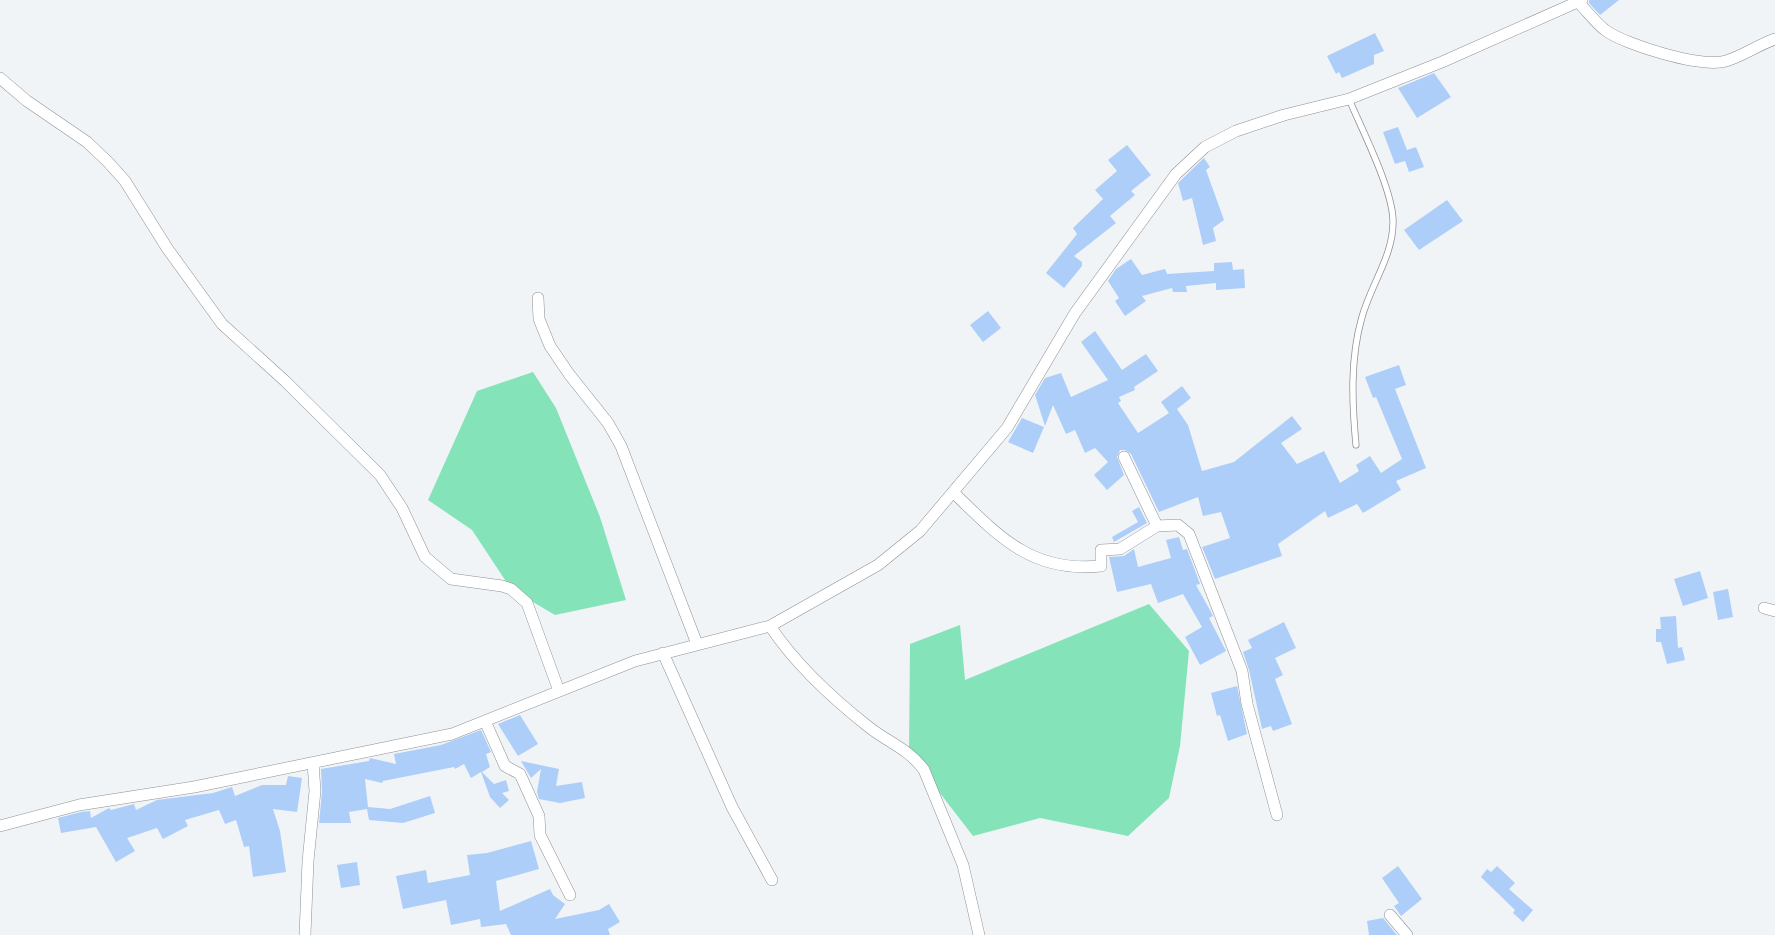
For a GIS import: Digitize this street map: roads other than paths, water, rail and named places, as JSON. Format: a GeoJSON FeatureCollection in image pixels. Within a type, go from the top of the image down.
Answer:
{"type":"FeatureCollection","features":[{"type":"Feature","properties":{"kind":"street"},"geometry":{"type":"LineString","coordinates":[[0,826],[78,805],[194,787],[452,734],[635,661],[770,626],[878,566],[920,531],[1007,428],[1075,313],[1176,174],[1205,147],[1236,131],[1284,115],[1349,98],[1442,62],[1580,1],[1606,31],[1618,37],[1688,61],[1713,63],[1725,61],[1775,39]]}},
{"type":"Feature","properties":{"kind":"street"},"geometry":{"type":"LineString","coordinates":[[0,78],[27,101],[87,142],[108,162],[124,182],[172,256],[222,324],[312,406],[380,475],[402,508],[425,557],[436,568],[451,579],[511,589],[527,603],[559,691]]}},
{"type":"Feature","properties":{"kind":"street"},"geometry":{"type":"LineString","coordinates":[[538,298],[539,319],[550,346],[569,374],[608,423],[620,446],[697,644]]}},
{"type":"Feature","properties":{"kind":"street"},"geometry":{"type":"LineString","coordinates":[[1124,457],[1157,526]]}},
{"type":"Feature","properties":{"kind":"street"},"geometry":{"type":"LineString","coordinates":[[954,493],[983,522],[1016,549],[1052,564],[1076,569],[1102,566],[1101,550],[1120,549],[1157,526],[1178,525],[1190,534],[1242,671],[1247,704],[1277,815]]}},
{"type":"Feature","properties":{"kind":"street"},"geometry":{"type":"LineString","coordinates":[[770,626],[789,652],[847,710],[916,758],[924,770],[963,865],[979,935]]}},
{"type":"Feature","properties":{"kind":"street"},"geometry":{"type":"LineString","coordinates":[[663,653],[732,806],[772,880]]}},
{"type":"Feature","properties":{"kind":"street"},"geometry":{"type":"LineString","coordinates":[[485,721],[505,766],[520,774],[539,816],[540,835],[570,895]]}},
{"type":"Feature","properties":{"kind":"street"},"geometry":{"type":"LineString","coordinates":[[305,935],[308,861],[315,791],[313,763]]}},
{"type":"Feature","properties":{"kind":"street"},"geometry":{"type":"LineString","coordinates":[[1390,915],[1407,935]]}},
{"type":"Feature","properties":{"kind":"lane"},"geometry":{"type":"LineString","coordinates":[[1349,98],[1388,195],[1393,217],[1393,236],[1363,314],[1356,338],[1352,409],[1356,445]]}}]}
